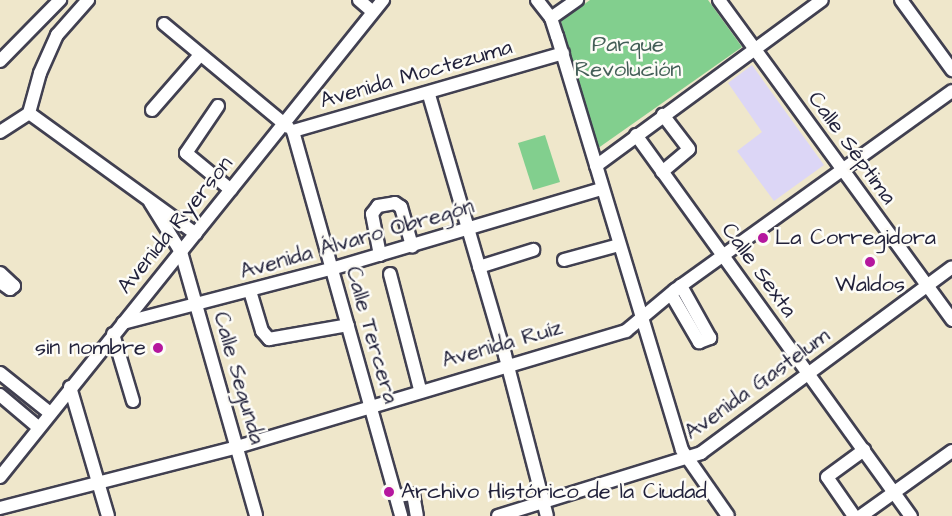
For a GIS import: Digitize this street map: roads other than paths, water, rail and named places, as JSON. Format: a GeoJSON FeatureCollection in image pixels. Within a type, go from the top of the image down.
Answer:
{"type":"FeatureCollection","features":[{"type":"Feature","properties":{"kind":"street"},"geometry":{"type":"LineString","coordinates":[[0,61],[60,0]]}},
{"type":"Feature","properties":{"kind":"street"},"geometry":{"type":"LineString","coordinates":[[0,132],[29,113],[40,73],[57,35],[88,0]]}},
{"type":"Feature","properties":{"kind":"street"},"geometry":{"type":"LineString","coordinates":[[359,0],[374,12]]}},
{"type":"Feature","properties":{"kind":"street","name":"Avenida Ryerson"},"geometry":{"type":"LineString","coordinates":[[2,473],[231,190],[288,128],[383,0]]}},
{"type":"Feature","properties":{"kind":"street"},"geometry":{"type":"LineString","coordinates":[[537,0],[552,18],[601,189],[687,460],[728,516]]}},
{"type":"Feature","properties":{"kind":"street"},"geometry":{"type":"LineString","coordinates":[[552,18],[577,0]]}},
{"type":"Feature","properties":{"kind":"street","name":"Calle Séptima"},"geometry":{"type":"LineString","coordinates":[[719,0],[841,171],[952,320]]}},
{"type":"Feature","properties":{"kind":"street"},"geometry":{"type":"LineString","coordinates":[[596,166],[822,0]]}},
{"type":"Feature","properties":{"kind":"street"},"geometry":{"type":"LineString","coordinates":[[902,0],[952,70]]}},
{"type":"Feature","properties":{"kind":"street"},"geometry":{"type":"LineString","coordinates":[[164,24],[288,128]]}},
{"type":"Feature","properties":{"kind":"street","name":"Avenida Moctezuma"},"geometry":{"type":"LineString","coordinates":[[288,128],[429,94],[563,53]]}},
{"type":"Feature","properties":{"kind":"street"},"geometry":{"type":"LineString","coordinates":[[152,111],[200,55]]}},
{"type":"Feature","properties":{"kind":"street","name":"Avenida Ruíz"},"geometry":{"type":"LineString","coordinates":[[0,508],[237,447],[420,389],[626,331],[681,286],[952,91]]}},
{"type":"Feature","properties":{"kind":"street"},"geometry":{"type":"LineString","coordinates":[[429,94],[507,364],[547,516]]}},
{"type":"Feature","properties":{"kind":"street"},"geometry":{"type":"LineString","coordinates":[[218,106],[186,153],[231,190]]}},
{"type":"Feature","properties":{"kind":"street"},"geometry":{"type":"LineString","coordinates":[[29,113],[196,234]]}},
{"type":"Feature","properties":{"kind":"street"},"geometry":{"type":"LineString","coordinates":[[662,172],[689,149],[663,115]]}},
{"type":"Feature","properties":{"kind":"street","name":"Calle Tercera"},"geometry":{"type":"LineString","coordinates":[[288,128],[348,325],[401,516]]}},
{"type":"Feature","properties":{"kind":"street","name":"Calle Sexta"},"geometry":{"type":"LineString","coordinates":[[636,135],[911,516]]}},
{"type":"Feature","properties":{"kind":"street","name":"Avenida Álvaro Obregón"},"geometry":{"type":"LineString","coordinates":[[123,323],[196,306],[331,269],[601,189]]}},
{"type":"Feature","properties":{"kind":"street","name":"Calle Segunda"},"geometry":{"type":"LineString","coordinates":[[150,202],[181,252],[256,516]]}},
{"type":"Feature","properties":{"kind":"street"},"geometry":{"type":"LineString","coordinates":[[380,255],[372,214],[378,206],[395,203],[401,207],[412,246]]}},
{"type":"Feature","properties":{"kind":"street"},"geometry":{"type":"LineString","coordinates":[[564,260],[620,245]]}},
{"type":"Feature","properties":{"kind":"street"},"geometry":{"type":"LineString","coordinates":[[478,267],[533,250]]}},
{"type":"Feature","properties":{"kind":"street","name":"Avenida Gastelum"},"geometry":{"type":"LineString","coordinates":[[498,516],[687,460],[952,267]]}},
{"type":"Feature","properties":{"kind":"street"},"geometry":{"type":"LineString","coordinates":[[0,273],[14,286],[9,289],[0,282]]}},
{"type":"Feature","properties":{"kind":"street"},"geometry":{"type":"LineString","coordinates":[[390,273],[420,389]]}},
{"type":"Feature","properties":{"kind":"street"},"geometry":{"type":"LineString","coordinates":[[671,294],[699,342],[710,338],[681,286]]}},
{"type":"Feature","properties":{"kind":"street"},"geometry":{"type":"LineString","coordinates":[[250,291],[262,331],[269,339],[348,325]]}},
{"type":"Feature","properties":{"kind":"street"},"geometry":{"type":"LineString","coordinates":[[113,334],[133,401]]}},
{"type":"Feature","properties":{"kind":"street"},"geometry":{"type":"LineString","coordinates":[[0,373],[50,413]]}},
{"type":"Feature","properties":{"kind":"street"},"geometry":{"type":"LineString","coordinates":[[70,387],[108,516]]}},
{"type":"Feature","properties":{"kind":"street"},"geometry":{"type":"LineString","coordinates":[[0,395],[39,428]]}},
{"type":"Feature","properties":{"kind":"street"},"geometry":{"type":"LineString","coordinates":[[854,516],[827,477],[864,450]]}},
{"type":"Feature","properties":{"kind":"street"},"geometry":{"type":"LineString","coordinates":[[861,516],[952,451]]}},
{"type":"Feature","properties":{"kind":"street"},"geometry":{"type":"LineString","coordinates":[[396,496],[413,494],[417,516]]}},
{"type":"Feature","properties":{"kind":"place","name":"La Corregidora"},"geometry":{"type":"Point","coordinates":[763,238]}},
{"type":"Feature","properties":{"kind":"place","name":"Waldos"},"geometry":{"type":"Point","coordinates":[870,262]}},
{"type":"Feature","properties":{"kind":"place","name":"sin nombre"},"geometry":{"type":"Point","coordinates":[158,348]}},
{"type":"Feature","properties":{"kind":"place","name":"Archivo Histórico de la Ciudad"},"geometry":{"type":"Point","coordinates":[389,492]}},
{"type":"Feature","properties":{"kind":"park label","name":"Parque Revolución"},"geometry":{"type":"Point","coordinates":[628,56]}}]}
